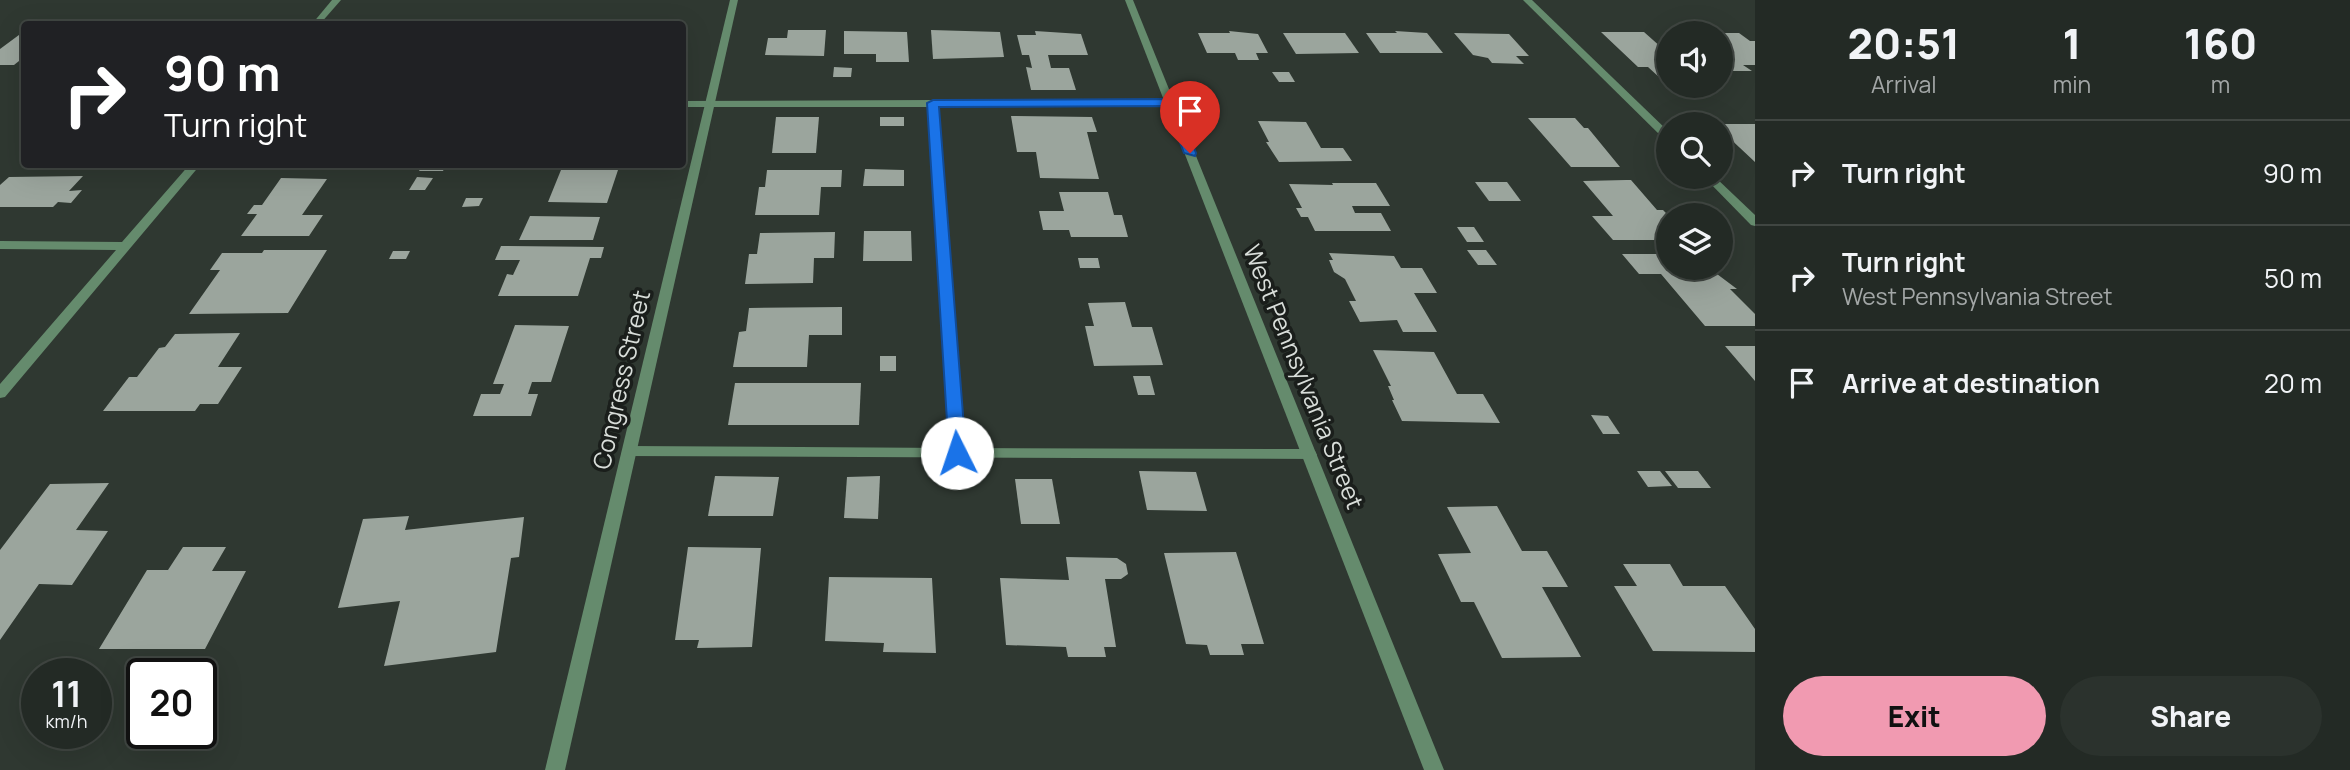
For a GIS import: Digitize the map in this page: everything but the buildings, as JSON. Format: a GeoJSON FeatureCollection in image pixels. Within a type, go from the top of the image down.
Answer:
{"type":"FeatureCollection","features":[{"type":"Feature","properties":{"kind":"street"},"geometry":{"type":"LineString","coordinates":[[319,21],[337,0]]}},
{"type":"Feature","properties":{"kind":"street","name":"Congress Street"},"geometry":{"type":"LineString","coordinates":[[555,770],[734,0]]}},
{"type":"Feature","properties":{"kind":"street","name":"West Pennsylvania Street"},"geometry":{"type":"LineString","coordinates":[[1129,0],[1434,770]]}},
{"type":"Feature","properties":{"kind":"street"},"geometry":{"type":"LineString","coordinates":[[1527,0],[1656,125]]}},
{"type":"Feature","properties":{"kind":"street"},"geometry":{"type":"LineString","coordinates":[[933,103],[957,453]]}},
{"type":"Feature","properties":{"kind":"street"},"geometry":{"type":"LineString","coordinates":[[686,104],[1170,103]]}},
{"type":"Feature","properties":{"kind":"street"},"geometry":{"type":"LineString","coordinates":[[0,393],[193,168]]}},
{"type":"Feature","properties":{"kind":"street"},"geometry":{"type":"LineString","coordinates":[[1721,189],[1755,222]]}},
{"type":"Feature","properties":{"kind":"street"},"geometry":{"type":"LineString","coordinates":[[0,245],[126,246]]}},
{"type":"Feature","properties":{"kind":"street"},"geometry":{"type":"LineString","coordinates":[[629,452],[1310,455]]}},
{"type":"Feature","properties":{"kind":"route"},"geometry":{"type":"LineString","coordinates":[[957,453],[933,103],[1170,103],[1190,153]]}}]}
